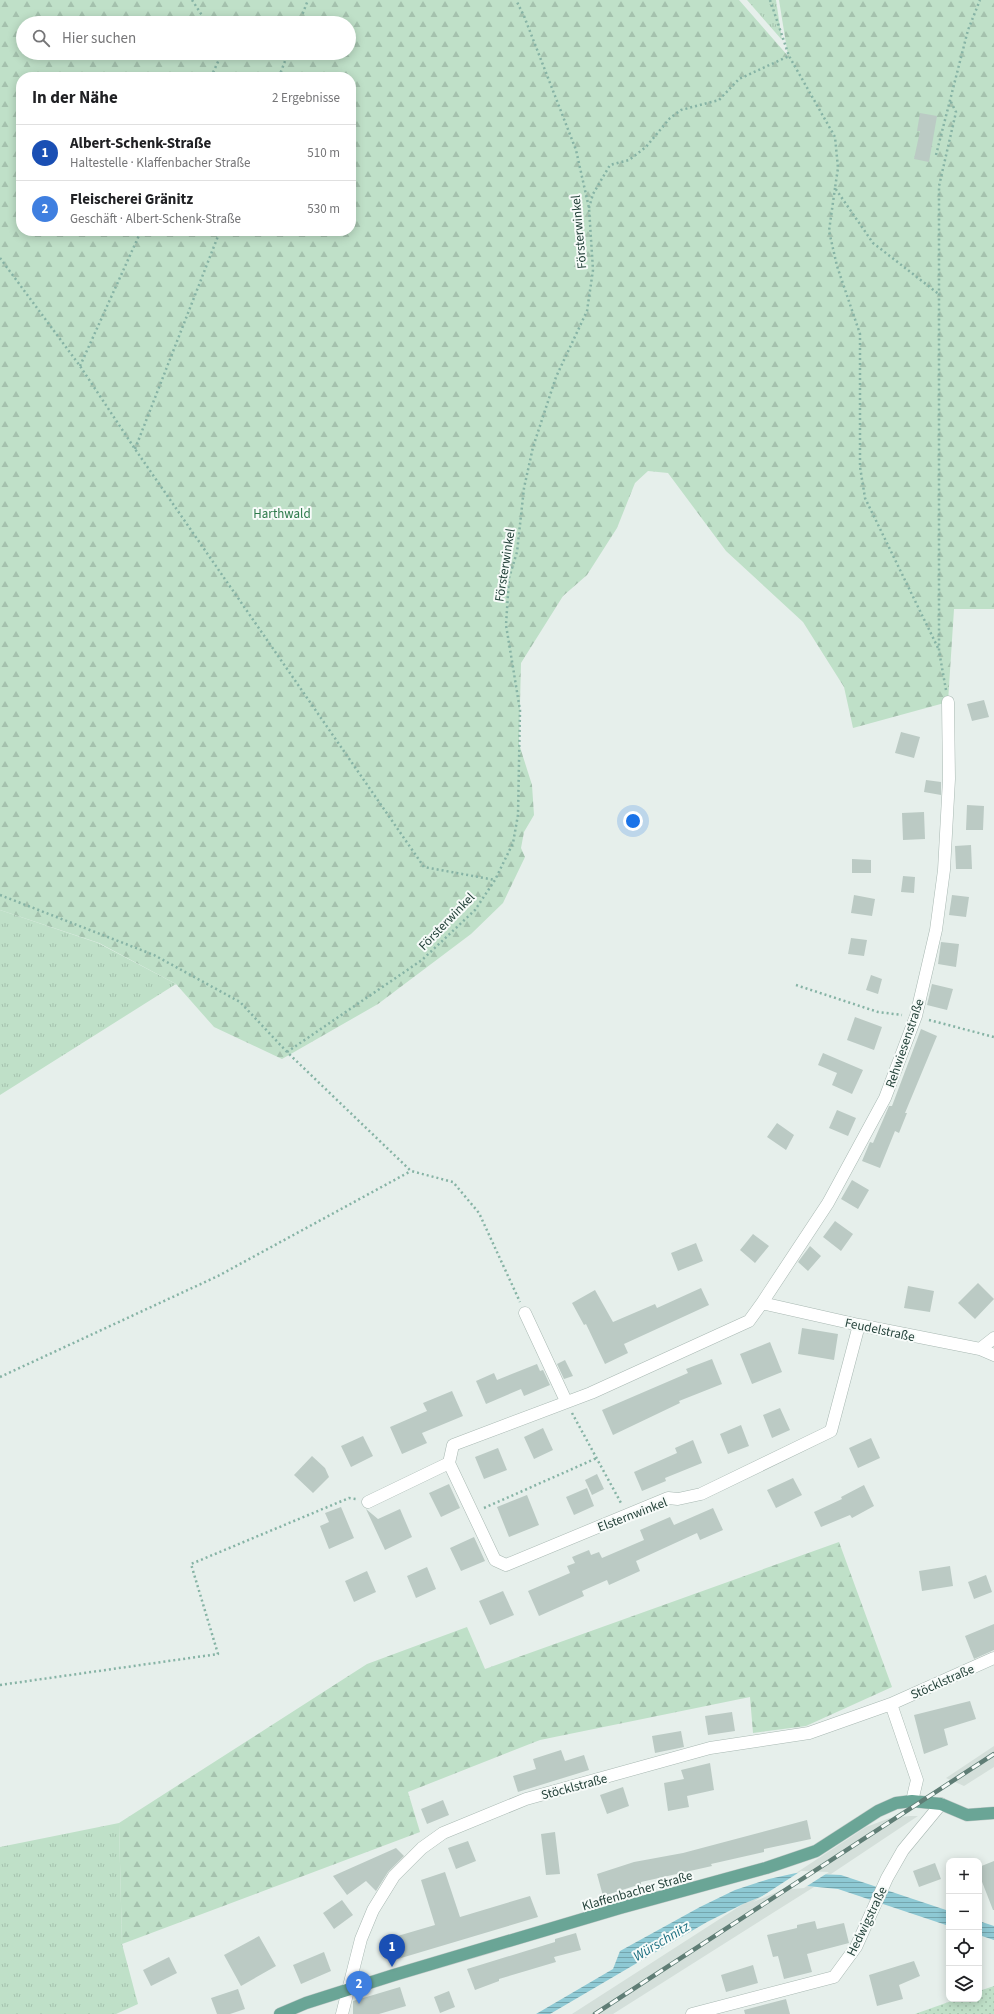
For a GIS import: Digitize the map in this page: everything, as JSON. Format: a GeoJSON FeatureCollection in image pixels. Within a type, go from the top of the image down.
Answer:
{"type":"FeatureCollection","features":[{"type":"Feature","properties":{"kind":"main road","name":"Klaffenbacher Straße"},"geometry":{"type":"LineString","coordinates":[[280,2014],[348,1990],[620,1908],[766,1868],[816,1851],[878,1811],[896,1803],[912,1801],[940,1804],[967,1815],[994,1813]]}},
{"type":"Feature","properties":{"kind":"street","name":"Rehwiesenstraße"},"geometry":{"type":"LineString","coordinates":[[762,1303],[828,1203],[885,1098],[916,1016],[936,930],[944,870],[949,779],[948,702]]}},
{"type":"Feature","properties":{"kind":"street","name":"Feudelstraße"},"geometry":{"type":"LineString","coordinates":[[762,1303],[859,1325],[980,1349],[994,1355]]}},
{"type":"Feature","properties":{"kind":"street"},"geometry":{"type":"LineString","coordinates":[[368,1502],[449,1463],[454,1445],[566,1401],[591,1393],[749,1321],[762,1303]]}},
{"type":"Feature","properties":{"kind":"street"},"geometry":{"type":"LineString","coordinates":[[525,1313],[566,1401]]}},
{"type":"Feature","properties":{"kind":"street","name":"Elsternwinkel"},"geometry":{"type":"LineString","coordinates":[[449,1463],[495,1560],[506,1565],[668,1498],[678,1499],[701,1494],[831,1431],[859,1325]]}},
{"type":"Feature","properties":{"kind":"street"},"geometry":{"type":"LineString","coordinates":[[980,1349],[994,1338]]}},
{"type":"Feature","properties":{"kind":"street","name":"Stöcklstraße"},"geometry":{"type":"LineString","coordinates":[[342,2014],[361,1939],[373,1910],[394,1876],[422,1848],[443,1833],[526,1799],[710,1748],[809,1733],[891,1704],[994,1658]]}},
{"type":"Feature","properties":{"kind":"street"},"geometry":{"type":"LineString","coordinates":[[891,1704],[917,1780],[912,1801]]}},
{"type":"Feature","properties":{"kind":"street","name":"Hedwigstraße"},"geometry":{"type":"LineString","coordinates":[[692,2014],[834,1977],[856,1946],[870,1920],[887,1878],[903,1850],[940,1804]]}},
{"type":"Feature","properties":{"kind":"path"},"geometry":{"type":"LineString","coordinates":[[192,0],[202,16]]}},
{"type":"Feature","properties":{"kind":"path"},"geometry":{"type":"LineString","coordinates":[[302,16],[308,0]]}},
{"type":"Feature","properties":{"kind":"path","name":"Försterwinkel"},"geometry":{"type":"LineString","coordinates":[[287,1052],[422,960],[475,910],[495,880],[513,843],[518,815],[520,710],[506,625],[509,578],[517,552],[524,488],[533,447],[556,377],[587,311],[593,270],[589,208],[576,150],[524,16],[516,0]]}},
{"type":"Feature","properties":{"kind":"path"},"geometry":{"type":"LineString","coordinates":[[770,0],[789,56],[835,137],[838,168],[830,231],[837,266],[860,334],[860,467],[865,498],[939,651]]}},
{"type":"Feature","properties":{"kind":"path"},"geometry":{"type":"LineString","coordinates":[[936,155],[968,30],[980,0]]}},
{"type":"Feature","properties":{"kind":"path"},"geometry":{"type":"LineString","coordinates":[[589,208],[593,194],[610,165],[629,160],[646,147],[670,118],[681,110],[719,100],[739,78],[789,56]]}},
{"type":"Feature","properties":{"kind":"path"},"geometry":{"type":"LineString","coordinates":[[213,72],[219,60]]}},
{"type":"Feature","properties":{"kind":"path"},"geometry":{"type":"LineString","coordinates":[[281,72],[285,60]]}},
{"type":"Feature","properties":{"kind":"path"},"geometry":{"type":"LineString","coordinates":[[948,702],[939,651],[939,186],[956,112],[950,100]]}},
{"type":"Feature","properties":{"kind":"path"},"geometry":{"type":"LineString","coordinates":[[835,188],[873,244],[940,295]]}},
{"type":"Feature","properties":{"kind":"path"},"geometry":{"type":"LineString","coordinates":[[80,366],[140,236]]}},
{"type":"Feature","properties":{"kind":"path"},"geometry":{"type":"LineString","coordinates":[[135,450],[218,236]]}},
{"type":"Feature","properties":{"kind":"path"},"geometry":{"type":"LineString","coordinates":[[0,258],[80,366],[135,450],[424,867],[495,880]]}},
{"type":"Feature","properties":{"kind":"path"},"geometry":{"type":"LineString","coordinates":[[0,895],[154,955],[240,1002],[287,1052],[411,1171],[453,1182],[479,1212],[525,1313]]}},
{"type":"Feature","properties":{"kind":"path"},"geometry":{"type":"LineString","coordinates":[[796,985],[878,1012],[916,1016],[994,1036]]}},
{"type":"Feature","properties":{"kind":"path"},"geometry":{"type":"LineString","coordinates":[[0,1377],[218,1276],[411,1171]]}},
{"type":"Feature","properties":{"kind":"path"},"geometry":{"type":"LineString","coordinates":[[566,1401],[627,1514]]}},
{"type":"Feature","properties":{"kind":"path"},"geometry":{"type":"LineString","coordinates":[[473,1513],[596,1458]]}},
{"type":"Feature","properties":{"kind":"path"},"geometry":{"type":"LineString","coordinates":[[0,1685],[218,1654],[191,1564],[349,1498],[368,1502]]}},
{"type":"Feature","properties":{"kind":"shaded area"},"geometry":{"type":"Polygon","coordinates":[[[994,1746],[994,1767],[964,1786],[946,1778],[994,1746]]]}},
{"type":"Feature","properties":{"kind":"shaded area"},"geometry":{"type":"Polygon","coordinates":[[[918,1816],[831,1874],[796,1873],[866,1827],[890,1818],[918,1816]]]}},
{"type":"Feature","properties":{"kind":"shaded area"},"geometry":{"type":"Polygon","coordinates":[[[807,1886],[814,1887],[613,2014],[572,2014],[743,1904],[782,1888],[807,1886]]]}},
{"type":"Feature","properties":{"kind":"green space","name":"Harthwald"},"geometry":{"type":"Polygon","coordinates":[[[0,0],[739,0],[788,56],[779,0],[994,0],[994,609],[954,609],[948,702],[853,728],[844,687],[803,622],[726,551],[668,473],[648,471],[635,483],[617,528],[587,575],[563,596],[521,663],[519,744],[532,785],[534,815],[524,832],[521,848],[525,857],[503,903],[471,934],[378,1004],[282,1059],[214,1027],[176,984],[99,943],[0,910],[0,0]]]}},
{"type":"Feature","properties":{"kind":"green space"},"geometry":{"type":"Polygon","coordinates":[[[747,0],[776,0],[782,40],[747,0]]]}},
{"type":"Feature","properties":{"kind":"green space"},"geometry":{"type":"Polygon","coordinates":[[[0,910],[98,943],[176,984],[0,1095],[0,910]]]}},
{"type":"Feature","properties":{"kind":"green space"},"geometry":{"type":"Polygon","coordinates":[[[839,1542],[892,1687],[806,1726],[753,1733],[750,1697],[540,1740],[408,1792],[420,1832],[122,1944],[119,1823],[367,1664],[467,1627],[485,1669],[839,1542]]]}},
{"type":"Feature","properties":{"kind":"green space"},"geometry":{"type":"Polygon","coordinates":[[[119,1823],[122,1944],[138,2004],[116,2014],[0,2014],[0,1847],[119,1823]]]}},
{"type":"Feature","properties":{"kind":"green space"},"geometry":{"type":"Polygon","coordinates":[[[994,1986],[994,2014],[915,2014],[949,2002],[982,2002],[982,1990],[994,1986]]]}},
{"type":"Feature","properties":{"kind":"water","name":"Würschnitz"},"geometry":{"type":"Polygon","coordinates":[[[796,1873],[841,1875],[946,1910],[946,1925],[838,1889],[807,1886],[782,1888],[743,1904],[707,1922],[550,2014],[536,2014],[613,1969],[620,1951],[700,1907],[735,1890],[769,1879],[796,1873]]]}},
{"type":"Feature","properties":{"kind":"water"},"geometry":{"type":"Polygon","coordinates":[[[982,1922],[994,1926],[994,1940],[982,1936],[982,1922]]]}},
{"type":"Feature","properties":{"kind":"pier"},"geometry":{"type":"Polygon","coordinates":[[[801,1871],[829,1872],[804,1888],[782,1890],[753,1902],[801,1871]]]}},
{"type":"Feature","properties":{"kind":"building"},"geometry":{"type":"Polygon","coordinates":[[[920,113],[937,116],[929,162],[914,159],[920,131],[917,131],[920,113]]]}},
{"type":"Feature","properties":{"kind":"building"},"geometry":{"type":"Polygon","coordinates":[[[984,700],[989,717],[972,721],[967,704],[984,700]]]}},
{"type":"Feature","properties":{"kind":"building"},"geometry":{"type":"Polygon","coordinates":[[[901,732],[920,737],[914,758],[895,753],[901,732]]]}},
{"type":"Feature","properties":{"kind":"building"},"geometry":{"type":"Polygon","coordinates":[[[926,780],[941,782],[941,795],[924,792],[926,780]]]}},
{"type":"Feature","properties":{"kind":"building"},"geometry":{"type":"Polygon","coordinates":[[[967,805],[984,806],[983,830],[966,830],[967,805]]]}},
{"type":"Feature","properties":{"kind":"building"},"geometry":{"type":"Polygon","coordinates":[[[924,812],[925,839],[903,840],[902,813],[924,812]]]}},
{"type":"Feature","properties":{"kind":"building"},"geometry":{"type":"Polygon","coordinates":[[[971,845],[972,869],[956,869],[955,846],[971,845]]]}},
{"type":"Feature","properties":{"kind":"building"},"geometry":{"type":"Polygon","coordinates":[[[852,859],[871,860],[871,873],[852,873],[852,859]]]}},
{"type":"Feature","properties":{"kind":"building"},"geometry":{"type":"Polygon","coordinates":[[[903,876],[915,877],[914,893],[901,892],[903,876]]]}},
{"type":"Feature","properties":{"kind":"building"},"geometry":{"type":"Polygon","coordinates":[[[854,895],[875,899],[872,916],[851,913],[854,895]]]}},
{"type":"Feature","properties":{"kind":"building"},"geometry":{"type":"Polygon","coordinates":[[[952,895],[969,897],[966,917],[949,915],[952,895]]]}},
{"type":"Feature","properties":{"kind":"building"},"geometry":{"type":"Polygon","coordinates":[[[851,938],[867,940],[864,956],[848,954],[851,938]]]}},
{"type":"Feature","properties":{"kind":"building"},"geometry":{"type":"Polygon","coordinates":[[[941,942],[959,944],[956,967],[938,964],[941,942]]]}},
{"type":"Feature","properties":{"kind":"building"},"geometry":{"type":"Polygon","coordinates":[[[871,975],[882,979],[878,994],[866,990],[871,975]]]}},
{"type":"Feature","properties":{"kind":"building"},"geometry":{"type":"Polygon","coordinates":[[[932,984],[953,989],[947,1010],[927,1005],[932,984]]]}},
{"type":"Feature","properties":{"kind":"building"},"geometry":{"type":"Polygon","coordinates":[[[855,1017],[882,1027],[874,1050],[847,1040],[855,1017]]]}},
{"type":"Feature","properties":{"kind":"building"},"geometry":{"type":"Polygon","coordinates":[[[921,1029],[937,1036],[905,1113],[907,1113],[899,1133],[895,1131],[880,1168],[862,1161],[870,1142],[873,1143],[889,1106],[892,1106],[921,1029]]]}},
{"type":"Feature","properties":{"kind":"building"},"geometry":{"type":"Polygon","coordinates":[[[823,1053],[863,1070],[852,1094],[832,1085],[837,1073],[818,1065],[823,1053]]]}},
{"type":"Feature","properties":{"kind":"building"},"geometry":{"type":"Polygon","coordinates":[[[837,1110],[856,1118],[848,1136],[829,1128],[837,1110]]]}},
{"type":"Feature","properties":{"kind":"building"},"geometry":{"type":"Polygon","coordinates":[[[777,1123],[794,1135],[786,1150],[767,1137],[777,1123]]]}},
{"type":"Feature","properties":{"kind":"building"},"geometry":{"type":"Polygon","coordinates":[[[852,1180],[869,1190],[858,1209],[841,1199],[852,1180]]]}},
{"type":"Feature","properties":{"kind":"building"},"geometry":{"type":"Polygon","coordinates":[[[835,1221],[853,1234],[841,1251],[823,1237],[835,1221]]]}},
{"type":"Feature","properties":{"kind":"building"},"geometry":{"type":"Polygon","coordinates":[[[753,1234],[769,1246],[755,1263],[740,1250],[753,1234]]]}},
{"type":"Feature","properties":{"kind":"building"},"geometry":{"type":"Polygon","coordinates":[[[696,1243],[703,1261],[678,1271],[671,1253],[696,1243]]]}},
{"type":"Feature","properties":{"kind":"building"},"geometry":{"type":"Polygon","coordinates":[[[810,1246],[821,1256],[808,1271],[798,1262],[810,1246]]]}},
{"type":"Feature","properties":{"kind":"building"},"geometry":{"type":"Polygon","coordinates":[[[978,1283],[994,1299],[975,1319],[958,1303],[978,1283]]]}},
{"type":"Feature","properties":{"kind":"building"},"geometry":{"type":"Polygon","coordinates":[[[908,1286],[934,1291],[930,1312],[904,1308],[908,1286]]]}},
{"type":"Feature","properties":{"kind":"building"},"geometry":{"type":"Polygon","coordinates":[[[701,1288],[709,1305],[624,1344],[628,1353],[605,1364],[586,1324],[584,1325],[572,1303],[595,1290],[613,1322],[655,1304],[657,1308],[701,1288]]]}},
{"type":"Feature","properties":{"kind":"building"},"geometry":{"type":"Polygon","coordinates":[[[802,1328],[838,1334],[834,1360],[798,1354],[802,1328]]]}},
{"type":"Feature","properties":{"kind":"building"},"geometry":{"type":"Polygon","coordinates":[[[770,1342],[782,1372],[752,1384],[740,1354],[770,1342]]]}},
{"type":"Feature","properties":{"kind":"building"},"geometry":{"type":"Polygon","coordinates":[[[712,1359],[722,1384],[679,1401],[680,1403],[613,1435],[602,1410],[688,1373],[686,1369],[712,1359]]]}},
{"type":"Feature","properties":{"kind":"building"},"geometry":{"type":"Polygon","coordinates":[[[565,1360],[573,1376],[564,1379],[557,1364],[565,1360]]]}},
{"type":"Feature","properties":{"kind":"building"},"geometry":{"type":"Polygon","coordinates":[[[537,1364],[540,1371],[543,1370],[550,1385],[524,1396],[521,1389],[486,1404],[476,1381],[494,1373],[497,1380],[537,1364]]]}},
{"type":"Feature","properties":{"kind":"building"},"geometry":{"type":"Polygon","coordinates":[[[452,1391],[463,1416],[422,1433],[427,1443],[402,1454],[390,1427],[427,1411],[423,1403],[452,1391]]]}},
{"type":"Feature","properties":{"kind":"building"},"geometry":{"type":"Polygon","coordinates":[[[780,1408],[790,1430],[772,1438],[763,1415],[780,1408]]]}},
{"type":"Feature","properties":{"kind":"building"},"geometry":{"type":"Polygon","coordinates":[[[741,1425],[749,1446],[728,1454],[720,1434],[741,1425]]]}},
{"type":"Feature","properties":{"kind":"building"},"geometry":{"type":"Polygon","coordinates":[[[543,1428],[553,1450],[534,1459],[524,1437],[543,1428]]]}},
{"type":"Feature","properties":{"kind":"building"},"geometry":{"type":"Polygon","coordinates":[[[363,1436],[373,1456],[351,1467],[341,1446],[363,1436]]]}},
{"type":"Feature","properties":{"kind":"building"},"geometry":{"type":"Polygon","coordinates":[[[871,1438],[880,1458],[858,1468],[849,1448],[871,1438]]]}},
{"type":"Feature","properties":{"kind":"building"},"geometry":{"type":"Polygon","coordinates":[[[693,1440],[702,1463],[665,1478],[666,1481],[642,1491],[634,1472],[677,1453],[675,1448],[693,1440]]]}},
{"type":"Feature","properties":{"kind":"building"},"geometry":{"type":"Polygon","coordinates":[[[498,1448],[507,1470],[484,1479],[475,1457],[498,1448]]]}},
{"type":"Feature","properties":{"kind":"building"},"geometry":{"type":"Polygon","coordinates":[[[312,1456],[325,1468],[329,1477],[313,1493],[294,1475],[312,1456]]]}},
{"type":"Feature","properties":{"kind":"building"},"geometry":{"type":"Polygon","coordinates":[[[597,1474],[604,1489],[592,1495],[585,1480],[597,1474]]]}},
{"type":"Feature","properties":{"kind":"building"},"geometry":{"type":"Polygon","coordinates":[[[793,1478],[802,1495],[776,1508],[767,1490],[793,1478]]]}},
{"type":"Feature","properties":{"kind":"building"},"geometry":{"type":"Polygon","coordinates":[[[449,1484],[460,1508],[441,1517],[429,1493],[449,1484]]]}},
{"type":"Feature","properties":{"kind":"building"},"geometry":{"type":"Polygon","coordinates":[[[864,1485],[874,1506],[852,1518],[850,1515],[821,1527],[814,1512],[842,1499],[841,1497],[864,1485]]]}},
{"type":"Feature","properties":{"kind":"building"},"geometry":{"type":"Polygon","coordinates":[[[587,1488],[594,1506],[574,1515],[566,1497],[587,1488]]]}},
{"type":"Feature","properties":{"kind":"building"},"geometry":{"type":"Polygon","coordinates":[[[527,1495],[539,1525],[509,1537],[497,1507],[527,1495]]]}},
{"type":"Feature","properties":{"kind":"building"},"geometry":{"type":"Polygon","coordinates":[[[341,1507],[354,1538],[329,1549],[320,1526],[329,1522],[325,1513],[341,1507]]]}},
{"type":"Feature","properties":{"kind":"building"},"geometry":{"type":"Polygon","coordinates":[[[713,1508],[723,1530],[700,1540],[697,1533],[636,1561],[640,1571],[609,1585],[607,1580],[582,1591],[584,1596],[539,1616],[528,1591],[570,1573],[567,1566],[575,1563],[572,1557],[589,1550],[591,1555],[599,1552],[602,1558],[644,1540],[640,1530],[670,1517],[674,1525],[713,1508]]]}},
{"type":"Feature","properties":{"kind":"building"},"geometry":{"type":"Polygon","coordinates":[[[366,1509],[378,1519],[400,1509],[412,1537],[385,1550],[366,1509]]]}},
{"type":"Feature","properties":{"kind":"building"},"geometry":{"type":"Polygon","coordinates":[[[474,1537],[485,1561],[461,1571],[450,1548],[474,1537]]]}},
{"type":"Feature","properties":{"kind":"building"},"geometry":{"type":"Polygon","coordinates":[[[950,1566],[953,1586],[922,1591],[919,1571],[950,1566]]]}},
{"type":"Feature","properties":{"kind":"building"},"geometry":{"type":"Polygon","coordinates":[[[427,1567],[436,1589],[416,1598],[407,1576],[427,1567]]]}},
{"type":"Feature","properties":{"kind":"building"},"geometry":{"type":"Polygon","coordinates":[[[367,1571],[376,1592],[354,1602],[345,1581],[367,1571]]]}},
{"type":"Feature","properties":{"kind":"building"},"geometry":{"type":"Polygon","coordinates":[[[986,1575],[992,1592],[974,1599],[968,1582],[986,1575]]]}},
{"type":"Feature","properties":{"kind":"building"},"geometry":{"type":"Polygon","coordinates":[[[503,1591],[514,1615],[490,1625],[479,1601],[503,1591]]]}},
{"type":"Feature","properties":{"kind":"building"},"geometry":{"type":"Polygon","coordinates":[[[994,1624],[994,1650],[974,1659],[965,1636],[994,1624]]]}},
{"type":"Feature","properties":{"kind":"building"},"geometry":{"type":"Polygon","coordinates":[[[970,1701],[976,1719],[944,1729],[948,1745],[924,1754],[914,1715],[970,1701]]]}},
{"type":"Feature","properties":{"kind":"building"},"geometry":{"type":"Polygon","coordinates":[[[732,1712],[735,1731],[708,1735],[705,1716],[732,1712]]]}},
{"type":"Feature","properties":{"kind":"building"},"geometry":{"type":"Polygon","coordinates":[[[681,1731],[684,1747],[655,1753],[652,1736],[681,1731]]]}},
{"type":"Feature","properties":{"kind":"building"},"geometry":{"type":"Polygon","coordinates":[[[561,1750],[565,1761],[584,1755],[589,1770],[518,1792],[513,1776],[536,1769],[533,1759],[561,1750]]]}},
{"type":"Feature","properties":{"kind":"building"},"geometry":{"type":"Polygon","coordinates":[[[710,1763],[714,1790],[687,1796],[689,1807],[668,1811],[664,1783],[684,1779],[681,1770],[710,1763]]]}},
{"type":"Feature","properties":{"kind":"building"},"geometry":{"type":"Polygon","coordinates":[[[623,1787],[629,1806],[607,1814],[600,1795],[623,1787]]]}},
{"type":"Feature","properties":{"kind":"building"},"geometry":{"type":"Polygon","coordinates":[[[443,1800],[449,1815],[427,1824],[421,1809],[443,1800]]]}},
{"type":"Feature","properties":{"kind":"building"},"geometry":{"type":"Polygon","coordinates":[[[807,1820],[811,1839],[764,1849],[764,1852],[711,1864],[712,1866],[641,1882],[641,1884],[603,1896],[597,1874],[634,1862],[683,1853],[807,1820]]]}},
{"type":"Feature","properties":{"kind":"building"},"geometry":{"type":"Polygon","coordinates":[[[555,1832],[560,1874],[546,1875],[541,1834],[555,1832]]]}},
{"type":"Feature","properties":{"kind":"building"},"geometry":{"type":"Polygon","coordinates":[[[468,1841],[476,1861],[456,1869],[448,1848],[468,1841]]]}},
{"type":"Feature","properties":{"kind":"building"},"geometry":{"type":"Polygon","coordinates":[[[396,1848],[404,1856],[388,1872],[376,1891],[366,1881],[347,1895],[333,1876],[396,1848]]]}},
{"type":"Feature","properties":{"kind":"building"},"geometry":{"type":"Polygon","coordinates":[[[994,1861],[994,1910],[982,1882],[982,1866],[994,1861]]]}},
{"type":"Feature","properties":{"kind":"building"},"geometry":{"type":"Polygon","coordinates":[[[935,1863],[941,1879],[919,1887],[913,1871],[935,1863]]]}},
{"type":"Feature","properties":{"kind":"building"},"geometry":{"type":"Polygon","coordinates":[[[445,1872],[460,1917],[530,1896],[538,1917],[391,1961],[384,1940],[435,1925],[421,1880],[445,1872]]]}},
{"type":"Feature","properties":{"kind":"building"},"geometry":{"type":"Polygon","coordinates":[[[342,1900],[353,1915],[334,1929],[323,1913],[342,1900]]]}},
{"type":"Feature","properties":{"kind":"building"},"geometry":{"type":"Polygon","coordinates":[[[815,1921],[817,1929],[844,1923],[849,1943],[807,1954],[812,1972],[784,1979],[778,1956],[773,1957],[767,1935],[797,1928],[797,1925],[815,1921]]]}},
{"type":"Feature","properties":{"kind":"building"},"geometry":{"type":"Polygon","coordinates":[[[576,1933],[581,1950],[554,1957],[556,1962],[499,1979],[499,1981],[475,1990],[467,1969],[555,1942],[555,1939],[576,1933]]]}},
{"type":"Feature","properties":{"kind":"building"},"geometry":{"type":"Polygon","coordinates":[[[259,1936],[276,1966],[241,1986],[224,1955],[259,1936]]]}},
{"type":"Feature","properties":{"kind":"building"},"geometry":{"type":"Polygon","coordinates":[[[324,1952],[331,1971],[301,1984],[293,1965],[324,1952]]]}},
{"type":"Feature","properties":{"kind":"building"},"geometry":{"type":"Polygon","coordinates":[[[169,1957],[177,1973],[151,1986],[143,1970],[169,1957]]]}},
{"type":"Feature","properties":{"kind":"building"},"geometry":{"type":"Polygon","coordinates":[[[914,1961],[920,1976],[899,1985],[903,1999],[877,2006],[869,1975],[914,1961]]]}},
{"type":"Feature","properties":{"kind":"building"},"geometry":{"type":"Polygon","coordinates":[[[753,1965],[758,1983],[726,1992],[721,1975],[753,1965]]]}},
{"type":"Feature","properties":{"kind":"building"},"geometry":{"type":"Polygon","coordinates":[[[400,1987],[406,2006],[379,2014],[353,2014],[353,2001],[400,1987]]]}},
{"type":"Feature","properties":{"kind":"building"},"geometry":{"type":"Polygon","coordinates":[[[238,1989],[245,2009],[230,2014],[217,2014],[211,1998],[238,1989]]]}},
{"type":"Feature","properties":{"kind":"building"},"geometry":{"type":"Polygon","coordinates":[[[449,1991],[455,2007],[440,2013],[434,1997],[449,1991]]]}},
{"type":"Feature","properties":{"kind":"building"},"geometry":{"type":"Polygon","coordinates":[[[786,1999],[790,2014],[745,2014],[744,2010],[786,1999]]]}},
{"type":"Feature","properties":{"kind":"railway"},"geometry":{"type":"LineString","coordinates":[[595,2014],[994,1754]]}},
{"type":"Feature","properties":{"kind":"place","name":"Albert-Schenk-Straße"},"geometry":{"type":"Point","coordinates":[392,1967]}},
{"type":"Feature","properties":{"kind":"place","name":"Fleischerei Gränitz"},"geometry":{"type":"Point","coordinates":[359,2004]}}]}
